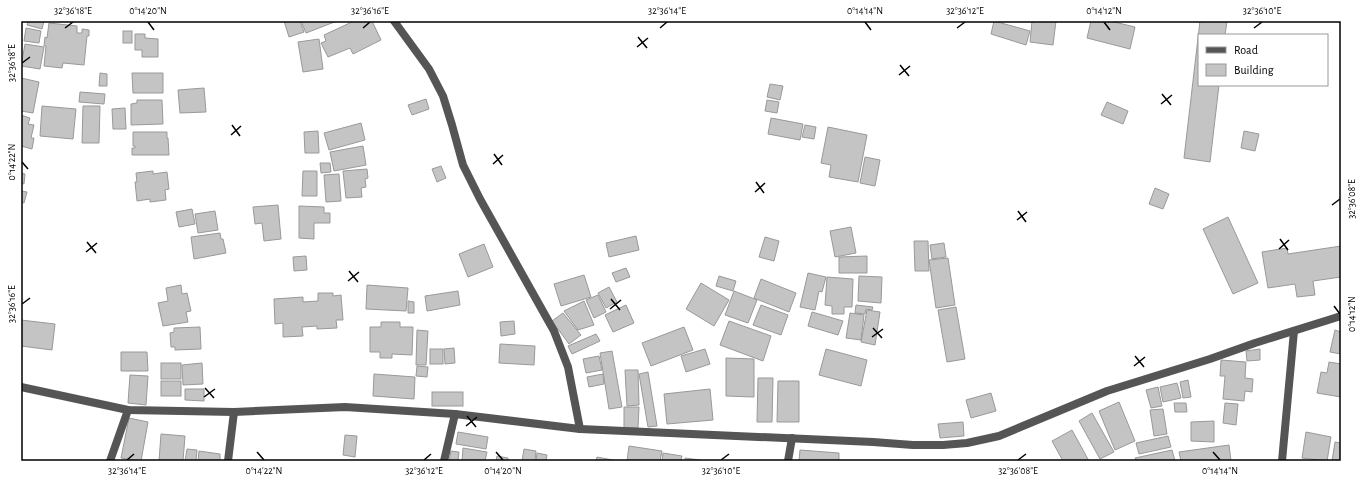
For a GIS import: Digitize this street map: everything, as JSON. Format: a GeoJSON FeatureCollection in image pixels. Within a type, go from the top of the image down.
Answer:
{"type":"FeatureCollection","features":[{"type":"Feature","properties":{"kind":"street"},"geometry":{"type":"LineString","coordinates":[[394,21],[429,69],[443,96],[463,165],[480,199],[554,330],[568,367],[580,429]]}},
{"type":"Feature","properties":{"kind":"street"},"geometry":{"type":"LineString","coordinates":[[21,387],[128,410],[234,412],[345,407],[455,414],[580,429],[913,445],[967,443],[999,436],[1107,391],[1341,316]]}},
{"type":"Feature","properties":{"kind":"street"},"geometry":{"type":"LineString","coordinates":[[1282,461],[1294,331]]}},
{"type":"Feature","properties":{"kind":"street"},"geometry":{"type":"LineString","coordinates":[[110,461],[128,410]]}},
{"type":"Feature","properties":{"kind":"street"},"geometry":{"type":"LineString","coordinates":[[228,461],[234,412]]}},
{"type":"Feature","properties":{"kind":"street"},"geometry":{"type":"LineString","coordinates":[[444,461],[455,414]]}},
{"type":"Feature","properties":{"kind":"street"},"geometry":{"type":"LineString","coordinates":[[788,461],[792,438]]}},
{"type":"Feature","properties":{"kind":"building"},"geometry":{"type":"Polygon","coordinates":[[[28,21],[44,21],[42,29],[27,25],[28,21]]]}},
{"type":"Feature","properties":{"kind":"building"},"geometry":{"type":"Polygon","coordinates":[[[284,21],[300,21],[304,32],[289,37],[284,21]]]}},
{"type":"Feature","properties":{"kind":"building"},"geometry":{"type":"Polygon","coordinates":[[[301,21],[337,21],[306,33],[301,21]]]}},
{"type":"Feature","properties":{"kind":"building"},"geometry":{"type":"Polygon","coordinates":[[[354,21],[372,21],[381,40],[353,54],[350,48],[328,57],[321,43],[326,41],[324,35],[354,21]]]}},
{"type":"Feature","properties":{"kind":"building"},"geometry":{"type":"Polygon","coordinates":[[[994,21],[1030,31],[1026,45],[991,34],[994,21]]]}},
{"type":"Feature","properties":{"kind":"building"},"geometry":{"type":"Polygon","coordinates":[[[1032,21],[1056,21],[1053,45],[1030,42],[1032,21]]]}},
{"type":"Feature","properties":{"kind":"building"},"geometry":{"type":"Polygon","coordinates":[[[1091,21],[1110,21],[1135,27],[1130,49],[1087,38],[1091,21]]]}},
{"type":"Feature","properties":{"kind":"building"},"geometry":{"type":"Polygon","coordinates":[[[1200,21],[1227,21],[1225,34],[1198,34],[1200,21]]]}},
{"type":"Feature","properties":{"kind":"building"},"geometry":{"type":"Polygon","coordinates":[[[49,23],[77,26],[77,33],[82,33],[82,29],[89,30],[84,65],[63,63],[62,68],[44,66],[46,46],[44,46],[45,37],[47,38],[49,23]]]}},
{"type":"Feature","properties":{"kind":"building"},"geometry":{"type":"Polygon","coordinates":[[[26,28],[41,31],[39,43],[24,41],[26,28]]]}},
{"type":"Feature","properties":{"kind":"building"},"geometry":{"type":"Polygon","coordinates":[[[123,31],[132,31],[132,43],[123,43],[123,31]]]}},
{"type":"Feature","properties":{"kind":"building"},"geometry":{"type":"Polygon","coordinates":[[[135,34],[145,34],[145,38],[158,39],[158,57],[142,57],[142,50],[135,50],[135,34]]]}},
{"type":"Feature","properties":{"kind":"building"},"geometry":{"type":"Polygon","coordinates":[[[1198,38],[1198,86],[1219,86],[1210,162],[1184,158],[1198,38]]]}},
{"type":"Feature","properties":{"kind":"building"},"geometry":{"type":"Polygon","coordinates":[[[319,39],[323,69],[303,72],[298,42],[319,39]]]}},
{"type":"Feature","properties":{"kind":"building"},"geometry":{"type":"Polygon","coordinates":[[[25,44],[44,47],[40,69],[21,66],[25,44]]]}},
{"type":"Feature","properties":{"kind":"building"},"geometry":{"type":"Polygon","coordinates":[[[100,73],[107,74],[107,86],[99,86],[100,73]]]}},
{"type":"Feature","properties":{"kind":"building"},"geometry":{"type":"Polygon","coordinates":[[[132,73],[163,73],[163,93],[133,93],[132,73]]]}},
{"type":"Feature","properties":{"kind":"building"},"geometry":{"type":"Polygon","coordinates":[[[21,78],[39,82],[33,113],[21,111],[21,78]]]}},
{"type":"Feature","properties":{"kind":"building"},"geometry":{"type":"Polygon","coordinates":[[[770,84],[783,86],[780,100],[767,97],[770,84]]]}},
{"type":"Feature","properties":{"kind":"building"},"geometry":{"type":"Polygon","coordinates":[[[204,88],[206,112],[180,113],[178,90],[204,88]]]}},
{"type":"Feature","properties":{"kind":"building"},"geometry":{"type":"Polygon","coordinates":[[[80,92],[105,94],[104,104],[79,102],[80,92]]]}},
{"type":"Feature","properties":{"kind":"building"},"geometry":{"type":"Polygon","coordinates":[[[426,99],[429,109],[412,115],[408,105],[426,99]]]}},
{"type":"Feature","properties":{"kind":"building"},"geometry":{"type":"Polygon","coordinates":[[[137,100],[162,100],[163,124],[131,125],[131,104],[137,103],[137,100]]]}},
{"type":"Feature","properties":{"kind":"building"},"geometry":{"type":"Polygon","coordinates":[[[767,100],[779,102],[777,113],[765,111],[767,100]]]}},
{"type":"Feature","properties":{"kind":"building"},"geometry":{"type":"Polygon","coordinates":[[[1107,102],[1128,111],[1123,124],[1101,115],[1107,102]]]}},
{"type":"Feature","properties":{"kind":"building"},"geometry":{"type":"Polygon","coordinates":[[[42,106],[76,109],[73,139],[40,136],[42,106]]]}},
{"type":"Feature","properties":{"kind":"building"},"geometry":{"type":"Polygon","coordinates":[[[83,106],[100,106],[99,143],[82,143],[83,106]]]}},
{"type":"Feature","properties":{"kind":"building"},"geometry":{"type":"Polygon","coordinates":[[[125,108],[126,129],[113,129],[112,109],[125,108]]]}},
{"type":"Feature","properties":{"kind":"building"},"geometry":{"type":"Polygon","coordinates":[[[21,115],[30,118],[28,124],[34,125],[31,138],[34,138],[32,149],[21,146],[21,115]]]}},
{"type":"Feature","properties":{"kind":"building"},"geometry":{"type":"Polygon","coordinates":[[[771,118],[803,124],[800,140],[768,134],[771,118]]]}},
{"type":"Feature","properties":{"kind":"building"},"geometry":{"type":"Polygon","coordinates":[[[361,123],[365,140],[329,150],[324,133],[361,123]]]}},
{"type":"Feature","properties":{"kind":"building"},"geometry":{"type":"Polygon","coordinates":[[[805,125],[816,127],[814,139],[802,137],[805,125]]]}},
{"type":"Feature","properties":{"kind":"building"},"geometry":{"type":"Polygon","coordinates":[[[828,127],[867,135],[858,182],[829,177],[831,165],[821,163],[828,127]]]}},
{"type":"Feature","properties":{"kind":"building"},"geometry":{"type":"Polygon","coordinates":[[[318,131],[319,153],[305,153],[304,132],[318,131]]]}},
{"type":"Feature","properties":{"kind":"building"},"geometry":{"type":"Polygon","coordinates":[[[1244,131],[1259,134],[1255,151],[1241,148],[1244,131]]]}},
{"type":"Feature","properties":{"kind":"building"},"geometry":{"type":"Polygon","coordinates":[[[133,132],[167,132],[169,155],[132,155],[132,148],[135,148],[135,146],[133,146],[133,132]]]}},
{"type":"Feature","properties":{"kind":"building"},"geometry":{"type":"Polygon","coordinates":[[[363,146],[366,165],[334,171],[330,152],[363,146]]]}},
{"type":"Feature","properties":{"kind":"building"},"geometry":{"type":"Polygon","coordinates":[[[865,157],[880,160],[875,186],[860,183],[865,157]]]}},
{"type":"Feature","properties":{"kind":"building"},"geometry":{"type":"Polygon","coordinates":[[[320,163],[330,163],[331,172],[321,173],[320,163]]]}},
{"type":"Feature","properties":{"kind":"building"},"geometry":{"type":"Polygon","coordinates":[[[441,166],[446,178],[437,182],[432,169],[441,166]]]}},
{"type":"Feature","properties":{"kind":"building"},"geometry":{"type":"Polygon","coordinates":[[[367,169],[368,178],[365,179],[366,187],[361,188],[362,197],[346,198],[343,171],[367,169]]]}},
{"type":"Feature","properties":{"kind":"building"},"geometry":{"type":"Polygon","coordinates":[[[153,171],[153,174],[167,172],[169,189],[165,190],[166,200],[150,202],[150,199],[137,201],[135,182],[137,182],[136,173],[153,171]]]}},
{"type":"Feature","properties":{"kind":"building"},"geometry":{"type":"Polygon","coordinates":[[[303,171],[317,171],[317,196],[302,196],[303,171]]]}},
{"type":"Feature","properties":{"kind":"building"},"geometry":{"type":"Polygon","coordinates":[[[21,173],[25,174],[24,184],[21,183],[21,173]]]}},
{"type":"Feature","properties":{"kind":"building"},"geometry":{"type":"Polygon","coordinates":[[[339,174],[341,201],[326,202],[324,175],[339,174]]]}},
{"type":"Feature","properties":{"kind":"building"},"geometry":{"type":"Polygon","coordinates":[[[1155,188],[1169,194],[1163,209],[1149,204],[1155,188]]]}},
{"type":"Feature","properties":{"kind":"building"},"geometry":{"type":"Polygon","coordinates":[[[21,191],[27,192],[24,203],[21,202],[21,191]]]}},
{"type":"Feature","properties":{"kind":"building"},"geometry":{"type":"Polygon","coordinates":[[[278,205],[281,239],[264,241],[262,223],[255,224],[253,207],[278,205]]]}},
{"type":"Feature","properties":{"kind":"building"},"geometry":{"type":"Polygon","coordinates":[[[299,206],[324,207],[324,213],[330,213],[330,223],[314,223],[314,239],[299,238],[299,206]]]}},
{"type":"Feature","properties":{"kind":"building"},"geometry":{"type":"Polygon","coordinates":[[[192,209],[195,224],[179,227],[176,212],[192,209]]]}},
{"type":"Feature","properties":{"kind":"building"},"geometry":{"type":"Polygon","coordinates":[[[215,211],[218,230],[198,233],[195,214],[215,211]]]}},
{"type":"Feature","properties":{"kind":"building"},"geometry":{"type":"Polygon","coordinates":[[[1228,217],[1258,283],[1233,294],[1203,229],[1228,217]]]}},
{"type":"Feature","properties":{"kind":"building"},"geometry":{"type":"Polygon","coordinates":[[[851,227],[856,253],[835,257],[830,231],[851,227]]]}},
{"type":"Feature","properties":{"kind":"building"},"geometry":{"type":"Polygon","coordinates":[[[220,233],[226,253],[194,259],[191,237],[220,233]]]}},
{"type":"Feature","properties":{"kind":"building"},"geometry":{"type":"Polygon","coordinates":[[[636,236],[639,250],[609,257],[606,243],[636,236]]]}},
{"type":"Feature","properties":{"kind":"building"},"geometry":{"type":"Polygon","coordinates":[[[765,237],[779,241],[774,261],[759,257],[765,237]]]}},
{"type":"Feature","properties":{"kind":"building"},"geometry":{"type":"Polygon","coordinates":[[[914,241],[928,241],[929,271],[915,271],[914,241]]]}},
{"type":"Feature","properties":{"kind":"building"},"geometry":{"type":"Polygon","coordinates":[[[944,243],[946,257],[932,259],[930,245],[944,243]]]}},
{"type":"Feature","properties":{"kind":"building"},"geometry":{"type":"Polygon","coordinates":[[[484,244],[493,267],[468,277],[459,254],[484,244]]]}},
{"type":"Feature","properties":{"kind":"building"},"geometry":{"type":"Polygon","coordinates":[[[1341,246],[1341,277],[1313,281],[1315,295],[1297,297],[1295,284],[1268,288],[1262,252],[1287,248],[1288,254],[1341,246]]]}},
{"type":"Feature","properties":{"kind":"building"},"geometry":{"type":"Polygon","coordinates":[[[306,256],[307,270],[294,271],[293,257],[306,256]]]}},
{"type":"Feature","properties":{"kind":"building"},"geometry":{"type":"Polygon","coordinates":[[[867,256],[867,273],[839,273],[839,257],[867,256]]]}},
{"type":"Feature","properties":{"kind":"building"},"geometry":{"type":"Polygon","coordinates":[[[948,258],[955,305],[936,308],[929,260],[948,258]]]}},
{"type":"Feature","properties":{"kind":"building"},"geometry":{"type":"Polygon","coordinates":[[[626,268],[630,277],[616,282],[612,273],[626,268]]]}},
{"type":"Feature","properties":{"kind":"building"},"geometry":{"type":"Polygon","coordinates":[[[808,273],[826,277],[822,292],[819,291],[815,310],[800,307],[808,273]]]}},
{"type":"Feature","properties":{"kind":"building"},"geometry":{"type":"Polygon","coordinates":[[[584,275],[591,297],[561,306],[554,284],[584,275]]]}},
{"type":"Feature","properties":{"kind":"building"},"geometry":{"type":"Polygon","coordinates":[[[719,276],[736,281],[733,291],[716,286],[719,276]]]}},
{"type":"Feature","properties":{"kind":"building"},"geometry":{"type":"Polygon","coordinates":[[[859,276],[882,277],[881,303],[858,301],[859,276]]]}},
{"type":"Feature","properties":{"kind":"building"},"geometry":{"type":"Polygon","coordinates":[[[827,277],[853,279],[852,307],[844,307],[844,314],[832,314],[832,306],[825,305],[827,277]]]}},
{"type":"Feature","properties":{"kind":"building"},"geometry":{"type":"Polygon","coordinates":[[[761,279],[796,293],[789,312],[754,298],[761,279]]]}},
{"type":"Feature","properties":{"kind":"building"},"geometry":{"type":"Polygon","coordinates":[[[701,283],[729,300],[714,326],[686,309],[701,283]]]}},
{"type":"Feature","properties":{"kind":"building"},"geometry":{"type":"Polygon","coordinates":[[[181,285],[182,294],[187,293],[191,311],[186,312],[188,322],[163,326],[158,303],[168,301],[166,288],[181,285]]]}},
{"type":"Feature","properties":{"kind":"building"},"geometry":{"type":"Polygon","coordinates":[[[367,285],[408,288],[406,311],[366,309],[367,285]]]}},
{"type":"Feature","properties":{"kind":"building"},"geometry":{"type":"Polygon","coordinates":[[[609,287],[617,302],[606,308],[598,293],[609,287]]]}},
{"type":"Feature","properties":{"kind":"building"},"geometry":{"type":"Polygon","coordinates":[[[458,291],[460,305],[427,311],[425,296],[458,291]]]}},
{"type":"Feature","properties":{"kind":"building"},"geometry":{"type":"Polygon","coordinates":[[[734,291],[757,300],[748,323],[725,315],[734,291]]]}},
{"type":"Feature","properties":{"kind":"building"},"geometry":{"type":"Polygon","coordinates":[[[318,293],[333,293],[333,296],[341,295],[343,320],[336,320],[337,328],[317,329],[317,326],[302,327],[303,336],[283,337],[283,323],[275,324],[274,299],[303,297],[303,302],[318,301],[318,293]]]}},
{"type":"Feature","properties":{"kind":"building"},"geometry":{"type":"Polygon","coordinates":[[[598,295],[606,312],[594,318],[586,300],[598,295]]]}},
{"type":"Feature","properties":{"kind":"building"},"geometry":{"type":"Polygon","coordinates":[[[408,301],[414,302],[414,313],[408,313],[408,301]]]}},
{"type":"Feature","properties":{"kind":"building"},"geometry":{"type":"Polygon","coordinates":[[[584,301],[594,325],[578,330],[564,311],[584,301]]]}},
{"type":"Feature","properties":{"kind":"building"},"geometry":{"type":"Polygon","coordinates":[[[626,305],[634,323],[613,332],[605,315],[626,305]]]}},
{"type":"Feature","properties":{"kind":"building"},"geometry":{"type":"Polygon","coordinates":[[[761,305],[788,315],[781,335],[753,325],[761,305]]]}},
{"type":"Feature","properties":{"kind":"building"},"geometry":{"type":"Polygon","coordinates":[[[856,305],[873,307],[872,310],[866,309],[865,314],[855,313],[856,305]]]}},
{"type":"Feature","properties":{"kind":"building"},"geometry":{"type":"Polygon","coordinates":[[[956,307],[965,359],[947,362],[938,310],[956,307]]]}},
{"type":"Feature","properties":{"kind":"building"},"geometry":{"type":"Polygon","coordinates":[[[867,310],[880,312],[875,345],[861,342],[867,310]]]}},
{"type":"Feature","properties":{"kind":"building"},"geometry":{"type":"Polygon","coordinates":[[[812,312],[843,321],[838,335],[808,326],[812,312]]]}},
{"type":"Feature","properties":{"kind":"building"},"geometry":{"type":"Polygon","coordinates":[[[563,313],[581,335],[569,344],[552,321],[563,313]]]}},
{"type":"Feature","properties":{"kind":"building"},"geometry":{"type":"Polygon","coordinates":[[[850,313],[864,315],[861,340],[846,338],[850,313]]]}},
{"type":"Feature","properties":{"kind":"building"},"geometry":{"type":"Polygon","coordinates":[[[21,320],[55,324],[52,350],[21,346],[21,320]]]}},
{"type":"Feature","properties":{"kind":"building"},"geometry":{"type":"Polygon","coordinates":[[[514,321],[515,334],[501,336],[500,322],[514,321]]]}},
{"type":"Feature","properties":{"kind":"building"},"geometry":{"type":"Polygon","coordinates":[[[729,321],[771,336],[763,361],[720,345],[729,321]]]}},
{"type":"Feature","properties":{"kind":"building"},"geometry":{"type":"Polygon","coordinates":[[[381,322],[400,322],[400,327],[413,327],[412,355],[392,354],[392,358],[380,358],[380,352],[370,352],[370,327],[381,327],[381,322]]]}},
{"type":"Feature","properties":{"kind":"building"},"geometry":{"type":"Polygon","coordinates":[[[200,327],[201,349],[175,350],[175,347],[171,347],[170,333],[174,332],[174,328],[200,327]]]}},
{"type":"Feature","properties":{"kind":"building"},"geometry":{"type":"Polygon","coordinates":[[[684,327],[693,350],[651,366],[642,343],[684,327]]]}},
{"type":"Feature","properties":{"kind":"building"},"geometry":{"type":"Polygon","coordinates":[[[417,330],[428,331],[426,365],[416,365],[417,330]]]}},
{"type":"Feature","properties":{"kind":"building"},"geometry":{"type":"Polygon","coordinates":[[[1335,330],[1341,332],[1341,354],[1330,352],[1335,330]]]}},
{"type":"Feature","properties":{"kind":"building"},"geometry":{"type":"Polygon","coordinates":[[[596,334],[600,341],[572,354],[568,346],[596,334]]]}},
{"type":"Feature","properties":{"kind":"building"},"geometry":{"type":"Polygon","coordinates":[[[500,344],[535,346],[534,365],[499,363],[500,344]]]}},
{"type":"Feature","properties":{"kind":"building"},"geometry":{"type":"Polygon","coordinates":[[[454,348],[455,363],[445,364],[444,349],[454,348]]]}},
{"type":"Feature","properties":{"kind":"building"},"geometry":{"type":"Polygon","coordinates":[[[430,349],[443,349],[443,364],[430,364],[430,349]]]}},
{"type":"Feature","properties":{"kind":"building"},"geometry":{"type":"Polygon","coordinates":[[[705,349],[710,364],[686,372],[681,356],[705,349]]]}},
{"type":"Feature","properties":{"kind":"building"},"geometry":{"type":"Polygon","coordinates":[[[826,349],[867,360],[861,386],[819,375],[826,349]]]}},
{"type":"Feature","properties":{"kind":"building"},"geometry":{"type":"Polygon","coordinates":[[[1260,349],[1260,360],[1247,361],[1246,351],[1260,349]]]}},
{"type":"Feature","properties":{"kind":"building"},"geometry":{"type":"Polygon","coordinates":[[[612,351],[622,407],[609,409],[600,353],[612,351]]]}},
{"type":"Feature","properties":{"kind":"building"},"geometry":{"type":"Polygon","coordinates":[[[121,352],[147,352],[148,371],[121,371],[121,352]]]}},
{"type":"Feature","properties":{"kind":"building"},"geometry":{"type":"Polygon","coordinates":[[[599,356],[602,370],[586,373],[583,359],[599,356]]]}},
{"type":"Feature","properties":{"kind":"building"},"geometry":{"type":"Polygon","coordinates":[[[726,358],[754,359],[754,397],[726,396],[726,358]]]}},
{"type":"Feature","properties":{"kind":"building"},"geometry":{"type":"Polygon","coordinates":[[[1221,360],[1246,362],[1245,378],[1253,379],[1252,392],[1245,391],[1244,401],[1223,399],[1225,376],[1220,376],[1221,360]]]}},
{"type":"Feature","properties":{"kind":"building"},"geometry":{"type":"Polygon","coordinates":[[[1329,362],[1341,364],[1341,397],[1317,393],[1321,372],[1327,373],[1329,362]]]}},
{"type":"Feature","properties":{"kind":"building"},"geometry":{"type":"Polygon","coordinates":[[[161,363],[181,363],[181,379],[161,379],[161,363]]]}},
{"type":"Feature","properties":{"kind":"building"},"geometry":{"type":"Polygon","coordinates":[[[202,363],[203,384],[183,385],[182,365],[202,363]]]}},
{"type":"Feature","properties":{"kind":"building"},"geometry":{"type":"Polygon","coordinates":[[[417,366],[428,367],[427,377],[416,376],[417,366]]]}},
{"type":"Feature","properties":{"kind":"building"},"geometry":{"type":"Polygon","coordinates":[[[625,370],[638,370],[639,405],[627,406],[625,370]]]}},
{"type":"Feature","properties":{"kind":"building"},"geometry":{"type":"Polygon","coordinates":[[[648,372],[657,426],[648,427],[639,374],[648,372]]]}},
{"type":"Feature","properties":{"kind":"building"},"geometry":{"type":"Polygon","coordinates":[[[374,374],[415,377],[414,399],[373,396],[374,374]]]}},
{"type":"Feature","properties":{"kind":"building"},"geometry":{"type":"Polygon","coordinates":[[[603,374],[604,384],[589,387],[587,377],[603,374]]]}},
{"type":"Feature","properties":{"kind":"building"},"geometry":{"type":"Polygon","coordinates":[[[130,375],[148,376],[146,405],[128,403],[130,375]]]}},
{"type":"Feature","properties":{"kind":"building"},"geometry":{"type":"Polygon","coordinates":[[[758,378],[773,378],[772,422],[757,422],[758,378]]]}},
{"type":"Feature","properties":{"kind":"building"},"geometry":{"type":"Polygon","coordinates":[[[1188,380],[1191,397],[1183,398],[1180,382],[1188,380]]]}},
{"type":"Feature","properties":{"kind":"building"},"geometry":{"type":"Polygon","coordinates":[[[161,381],[181,381],[181,396],[161,396],[161,381]]]}},
{"type":"Feature","properties":{"kind":"building"},"geometry":{"type":"Polygon","coordinates":[[[778,381],[799,381],[799,422],[777,422],[778,381]]]}},
{"type":"Feature","properties":{"kind":"building"},"geometry":{"type":"Polygon","coordinates":[[[1177,383],[1181,398],[1163,402],[1160,387],[1177,383]]]}},
{"type":"Feature","properties":{"kind":"building"},"geometry":{"type":"Polygon","coordinates":[[[1158,387],[1162,406],[1151,408],[1146,390],[1158,387]]]}},
{"type":"Feature","properties":{"kind":"building"},"geometry":{"type":"Polygon","coordinates":[[[185,389],[204,389],[204,401],[185,400],[185,389]]]}},
{"type":"Feature","properties":{"kind":"building"},"geometry":{"type":"Polygon","coordinates":[[[710,389],[713,420],[667,424],[664,394],[710,389]]]}},
{"type":"Feature","properties":{"kind":"building"},"geometry":{"type":"Polygon","coordinates":[[[432,392],[463,392],[463,406],[432,406],[432,392]]]}},
{"type":"Feature","properties":{"kind":"building"},"geometry":{"type":"Polygon","coordinates":[[[991,393],[996,411],[971,418],[966,400],[991,393]]]}},
{"type":"Feature","properties":{"kind":"building"},"geometry":{"type":"Polygon","coordinates":[[[1119,402],[1135,441],[1115,450],[1099,411],[1119,402]]]}},
{"type":"Feature","properties":{"kind":"building"},"geometry":{"type":"Polygon","coordinates":[[[1174,403],[1186,403],[1187,412],[1175,412],[1174,403]]]}},
{"type":"Feature","properties":{"kind":"building"},"geometry":{"type":"Polygon","coordinates":[[[1225,403],[1238,404],[1236,425],[1223,423],[1225,403]]]}},
{"type":"Feature","properties":{"kind":"building"},"geometry":{"type":"Polygon","coordinates":[[[624,407],[639,407],[638,428],[624,428],[624,407]]]}},
{"type":"Feature","properties":{"kind":"building"},"geometry":{"type":"Polygon","coordinates":[[[1163,409],[1167,434],[1154,436],[1150,410],[1163,409]]]}},
{"type":"Feature","properties":{"kind":"building"},"geometry":{"type":"Polygon","coordinates":[[[1092,413],[1114,452],[1100,459],[1079,421],[1092,413]]]}},
{"type":"Feature","properties":{"kind":"building"},"geometry":{"type":"Polygon","coordinates":[[[129,418],[148,422],[141,461],[121,458],[129,418]]]}},
{"type":"Feature","properties":{"kind":"building"},"geometry":{"type":"Polygon","coordinates":[[[1214,421],[1214,442],[1191,441],[1191,422],[1214,421]]]}},
{"type":"Feature","properties":{"kind":"building"},"geometry":{"type":"Polygon","coordinates":[[[963,422],[964,436],[940,438],[938,424],[963,422]]]}},
{"type":"Feature","properties":{"kind":"building"},"geometry":{"type":"Polygon","coordinates":[[[1072,430],[1089,461],[1063,461],[1052,441],[1072,430]]]}},
{"type":"Feature","properties":{"kind":"building"},"geometry":{"type":"Polygon","coordinates":[[[458,432],[488,437],[486,449],[456,444],[458,432]]]}},
{"type":"Feature","properties":{"kind":"building"},"geometry":{"type":"Polygon","coordinates":[[[1306,432],[1331,437],[1327,461],[1302,458],[1306,432]]]}},
{"type":"Feature","properties":{"kind":"building"},"geometry":{"type":"Polygon","coordinates":[[[161,434],[185,436],[183,461],[159,461],[161,434]]]}},
{"type":"Feature","properties":{"kind":"building"},"geometry":{"type":"Polygon","coordinates":[[[345,435],[357,436],[355,457],[343,455],[345,435]]]}},
{"type":"Feature","properties":{"kind":"building"},"geometry":{"type":"Polygon","coordinates":[[[1168,436],[1171,447],[1139,454],[1136,443],[1168,436]]]}},
{"type":"Feature","properties":{"kind":"building"},"geometry":{"type":"Polygon","coordinates":[[[1335,442],[1341,443],[1341,461],[1332,461],[1335,442]]]}},
{"type":"Feature","properties":{"kind":"building"},"geometry":{"type":"Polygon","coordinates":[[[1229,445],[1231,461],[1181,461],[1179,452],[1229,445]]]}},
{"type":"Feature","properties":{"kind":"building"},"geometry":{"type":"Polygon","coordinates":[[[629,446],[662,451],[660,461],[627,461],[629,446]]]}},
{"type":"Feature","properties":{"kind":"building"},"geometry":{"type":"Polygon","coordinates":[[[463,448],[487,452],[485,461],[462,461],[463,448]]]}},
{"type":"Feature","properties":{"kind":"building"},"geometry":{"type":"Polygon","coordinates":[[[187,449],[197,450],[196,461],[185,461],[187,449]]]}},
{"type":"Feature","properties":{"kind":"building"},"geometry":{"type":"Polygon","coordinates":[[[524,449],[536,451],[535,461],[522,461],[524,449]]]}},
{"type":"Feature","properties":{"kind":"building"},"geometry":{"type":"Polygon","coordinates":[[[800,450],[839,453],[839,461],[799,461],[800,450]]]}},
{"type":"Feature","properties":{"kind":"building"},"geometry":{"type":"Polygon","coordinates":[[[1172,450],[1175,461],[1136,461],[1135,458],[1172,450]]]}},
{"type":"Feature","properties":{"kind":"building"},"geometry":{"type":"Polygon","coordinates":[[[199,451],[220,454],[220,461],[198,461],[199,451]]]}},
{"type":"Feature","properties":{"kind":"building"},"geometry":{"type":"Polygon","coordinates":[[[451,451],[459,452],[458,461],[449,461],[451,451]]]}},
{"type":"Feature","properties":{"kind":"building"},"geometry":{"type":"Polygon","coordinates":[[[537,453],[547,455],[546,461],[536,461],[537,453]]]}},
{"type":"Feature","properties":{"kind":"building"},"geometry":{"type":"Polygon","coordinates":[[[663,453],[682,456],[681,461],[662,461],[663,453]]]}},
{"type":"Feature","properties":{"kind":"building"},"geometry":{"type":"Polygon","coordinates":[[[497,456],[508,458],[508,461],[496,461],[497,456]]]}},
{"type":"Feature","properties":{"kind":"building"},"geometry":{"type":"Polygon","coordinates":[[[597,457],[618,461],[596,461],[597,457]]]}},
{"type":"Feature","properties":{"kind":"building"},"geometry":{"type":"Polygon","coordinates":[[[685,458],[707,461],[685,461],[685,458]]]}}]}
